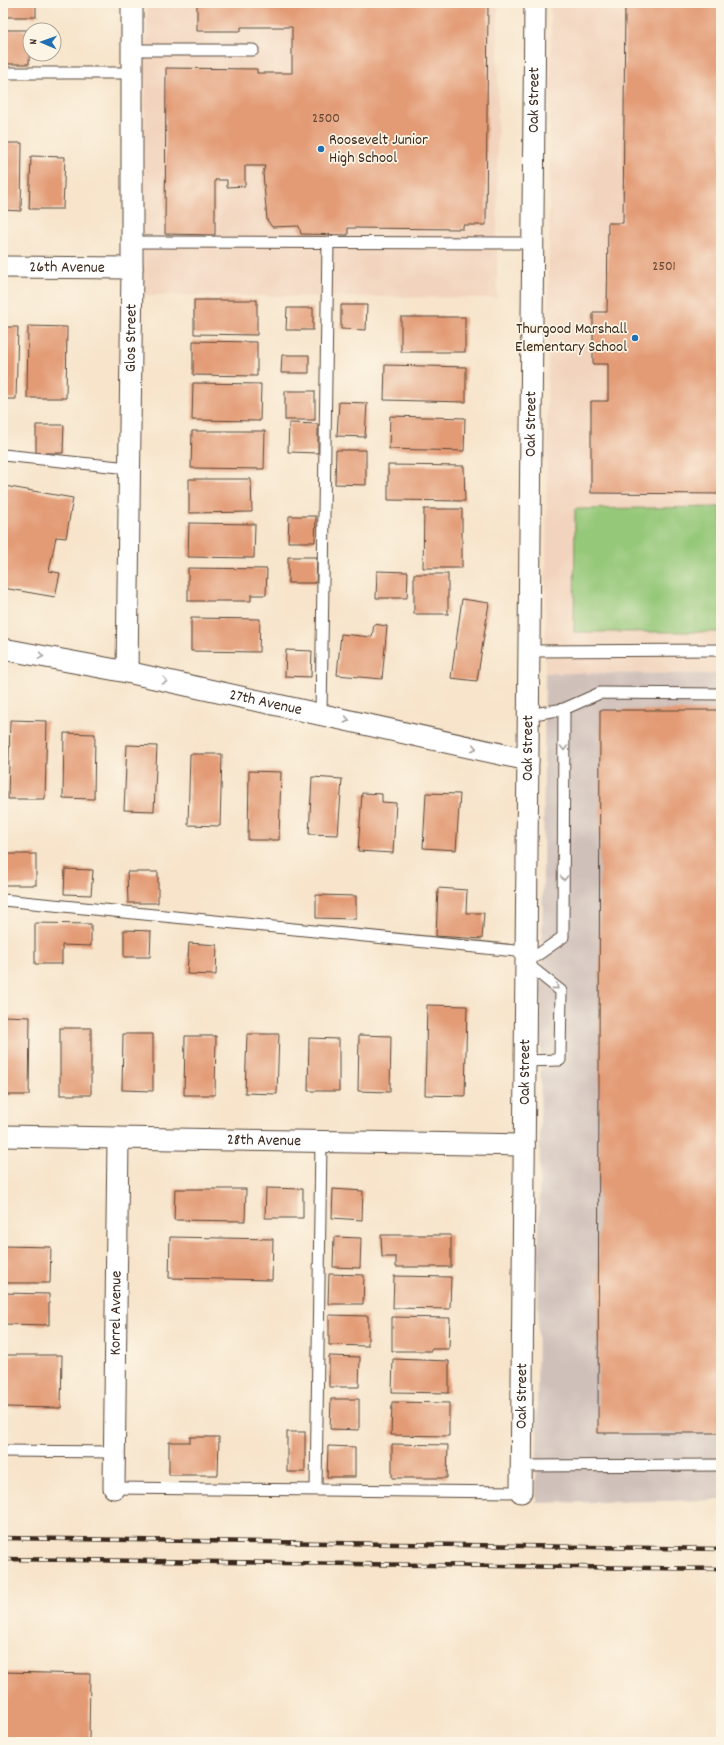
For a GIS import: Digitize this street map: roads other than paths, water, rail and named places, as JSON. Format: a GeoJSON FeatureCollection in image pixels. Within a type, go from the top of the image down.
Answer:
{"type":"FeatureCollection","features":[{"type":"Feature","properties":{"kind":"street","name":"Glos Street"},"geometry":{"type":"LineString","coordinates":[[127,672],[132,268],[132,3]]}},
{"type":"Feature","properties":{"kind":"street","name":"Oak Street"},"geometry":{"type":"LineString","coordinates":[[521,1492],[535,3]]}},
{"type":"Feature","properties":{"kind":"street","name":"26th Avenue"},"geometry":{"type":"LineString","coordinates":[[3,267],[132,268]]}},
{"type":"Feature","properties":{"kind":"street","name":"27th Avenue"},"geometry":{"type":"LineString","coordinates":[[3,648],[127,672],[528,760]]}},
{"type":"Feature","properties":{"kind":"street","name":"28th Avenue"},"geometry":{"type":"LineString","coordinates":[[3,1136],[524,1145]]}},
{"type":"Feature","properties":{"kind":"street","name":"Korrel Avenue"},"geometry":{"type":"LineString","coordinates":[[114,1488],[118,1138]]}},
{"type":"Feature","properties":{"kind":"lane"},"geometry":{"type":"LineString","coordinates":[[132,50],[253,50]]}},
{"type":"Feature","properties":{"kind":"lane"},"geometry":{"type":"LineString","coordinates":[[3,73],[132,73]]}},
{"type":"Feature","properties":{"kind":"lane"},"geometry":{"type":"LineString","coordinates":[[132,242],[533,243]]}},
{"type":"Feature","properties":{"kind":"lane"},"geometry":{"type":"LineString","coordinates":[[321,714],[328,242]]}},
{"type":"Feature","properties":{"kind":"lane"},"geometry":{"type":"LineString","coordinates":[[3,455],[129,468]]}},
{"type":"Feature","properties":{"kind":"lane"},"geometry":{"type":"LineString","coordinates":[[529,651],[721,650]]}},
{"type":"Feature","properties":{"kind":"lane"},"geometry":{"type":"LineString","coordinates":[[528,715],[564,709],[600,693],[721,694]]}},
{"type":"Feature","properties":{"kind":"lane"},"geometry":{"type":"LineString","coordinates":[[3,900],[526,957],[563,937],[564,709]]}},
{"type":"Feature","properties":{"kind":"lane"},"geometry":{"type":"LineString","coordinates":[[525,1061],[560,1060],[561,991],[526,957]]}},
{"type":"Feature","properties":{"kind":"lane"},"geometry":{"type":"LineString","coordinates":[[316,1489],[320,1142]]}},
{"type":"Feature","properties":{"kind":"lane"},"geometry":{"type":"LineString","coordinates":[[3,1451],[115,1452]]}},
{"type":"Feature","properties":{"kind":"lane"},"geometry":{"type":"LineString","coordinates":[[521,1466],[721,1465]]}},
{"type":"Feature","properties":{"kind":"lane"},"geometry":{"type":"LineString","coordinates":[[114,1488],[521,1492]]}},
{"type":"Feature","properties":{"kind":"railway"},"geometry":{"type":"LineString","coordinates":[[3,1538],[721,1549]]}},
{"type":"Feature","properties":{"kind":"railway"},"geometry":{"type":"LineString","coordinates":[[3,1559],[721,1569]]}},
{"type":"Feature","properties":{"kind":"place","name":"Roosevelt Junior High School"},"geometry":{"type":"Point","coordinates":[321,149]}},
{"type":"Feature","properties":{"kind":"place","name":"Thurgood Marshall Elementary School"},"geometry":{"type":"Point","coordinates":[635,338]}}]}
